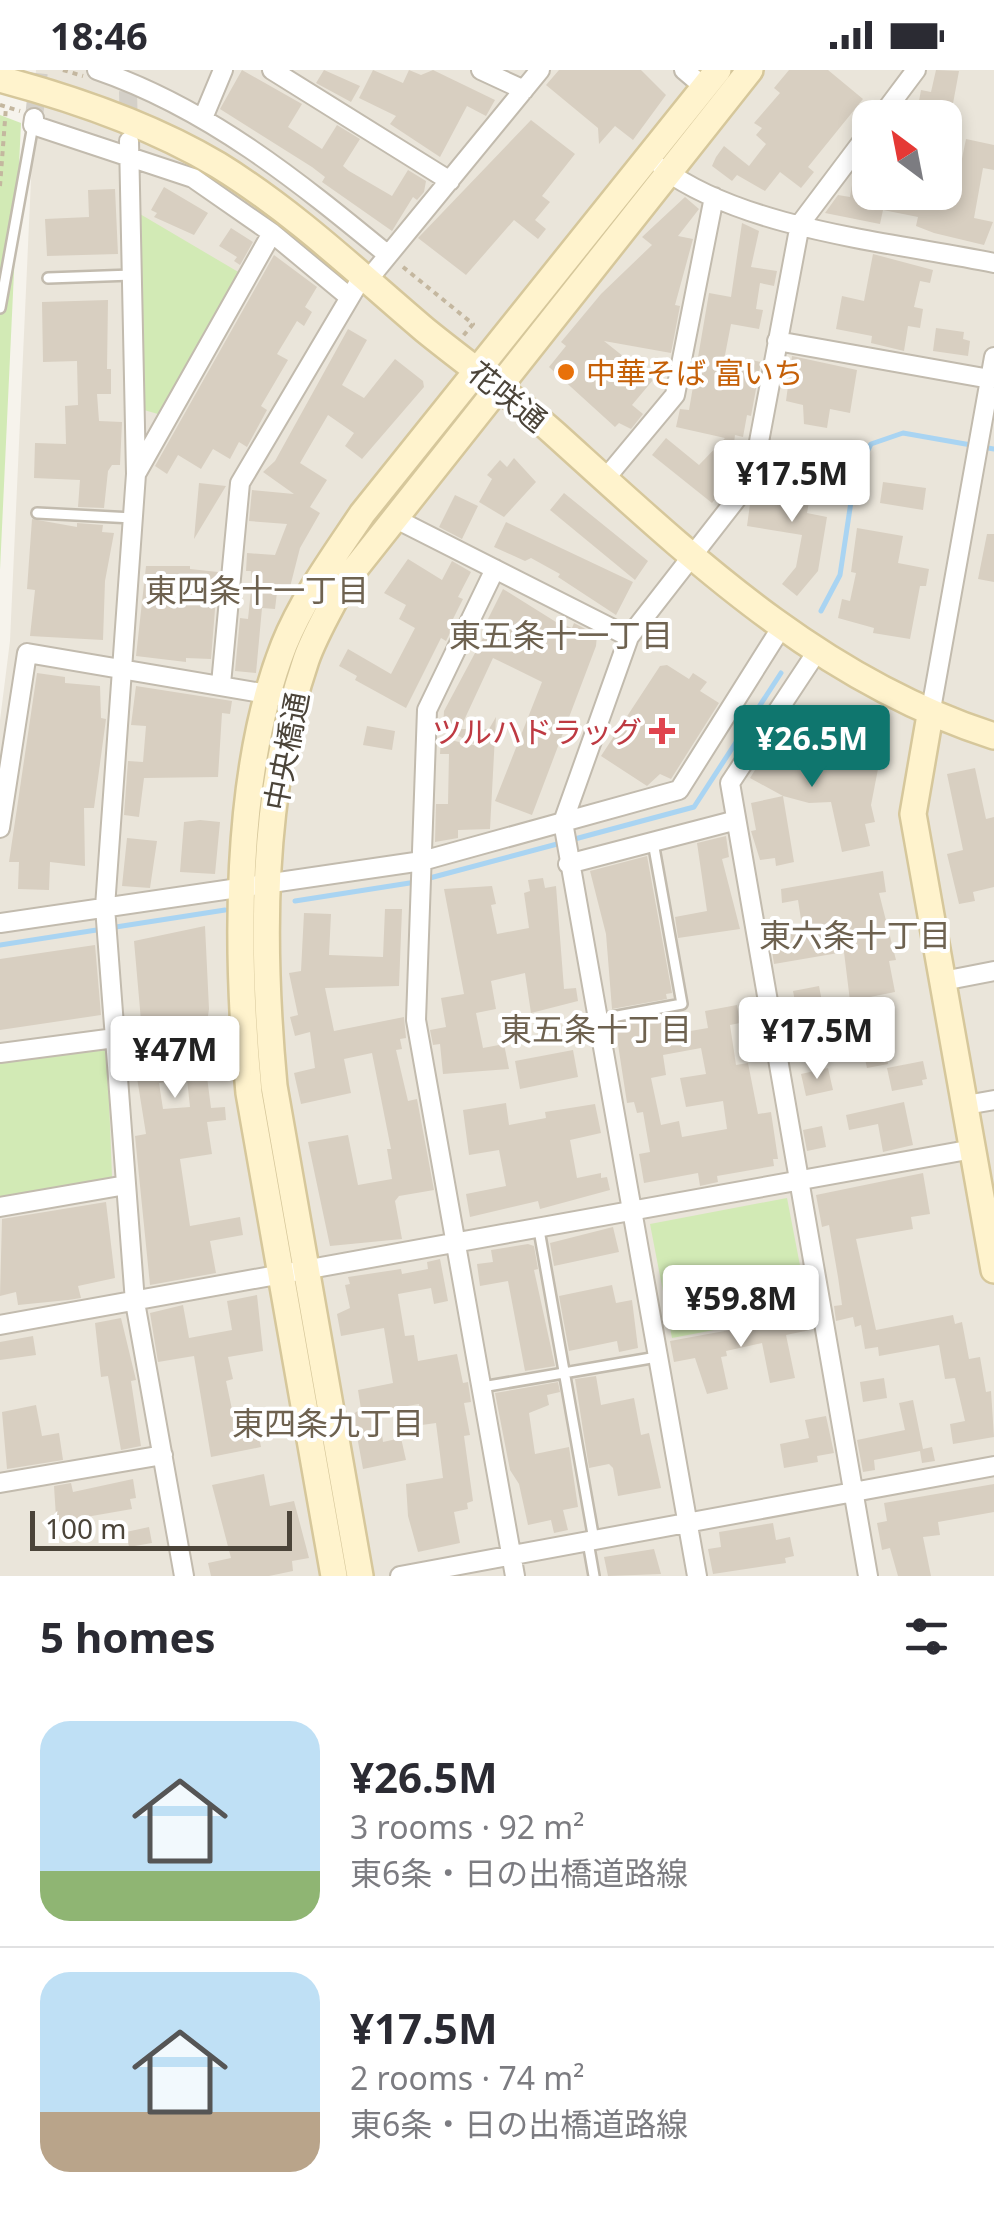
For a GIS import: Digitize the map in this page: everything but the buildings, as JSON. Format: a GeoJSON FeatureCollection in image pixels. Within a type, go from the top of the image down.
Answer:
{"type":"FeatureCollection","features":[{"type":"Feature","properties":{"kind":"street"},"geometry":{"type":"LineString","coordinates":[[97,70],[203,118],[296,179],[369,274]]}},
{"type":"Feature","properties":{"kind":"street"},"geometry":{"type":"LineString","coordinates":[[203,118],[222,70]]}},
{"type":"Feature","properties":{"kind":"street"},"geometry":{"type":"LineString","coordinates":[[272,70],[450,181]]}},
{"type":"Feature","properties":{"kind":"street"},"geometry":{"type":"LineString","coordinates":[[481,70],[524,90]]}},
{"type":"Feature","properties":{"kind":"street"},"geometry":{"type":"LineString","coordinates":[[221,684],[240,483],[369,274],[540,70]]}},
{"type":"Feature","properties":{"kind":"street","name":"中央橋通"},"geometry":{"type":"LineString","coordinates":[[282,696],[283,646],[312,588],[362,514],[487,378],[659,165],[750,70]]}},
{"type":"Feature","properties":{"kind":"street"},"geometry":{"type":"LineString","coordinates":[[894,100],[916,70]]}},
{"type":"Feature","properties":{"kind":"street","name":"中央橋通"},"geometry":{"type":"LineString","coordinates":[[659,165],[702,75]]}},
{"type":"Feature","properties":{"kind":"street","name":"花咲通"},"geometry":{"type":"LineString","coordinates":[[3,93],[120,117],[217,164],[369,274],[689,557],[782,628],[816,653],[930,715],[994,736]]}},
{"type":"Feature","properties":{"kind":"street"},"geometry":{"type":"LineString","coordinates":[[28,118],[129,148],[193,178],[272,233],[369,274]]}},
{"type":"Feature","properties":{"kind":"street"},"geometry":{"type":"LineString","coordinates":[[129,148],[136,474],[106,922],[135,1302],[184,1576]]}},
{"type":"Feature","properties":{"kind":"street"},"geometry":{"type":"LineString","coordinates":[[697,1576],[566,843],[629,637],[752,478],[800,224],[852,155]]}},
{"type":"Feature","properties":{"kind":"street"},"geometry":{"type":"LineString","coordinates":[[659,165],[714,198],[800,224],[994,263]]}},
{"type":"Feature","properties":{"kind":"street"},"geometry":{"type":"LineString","coordinates":[[604,478],[675,394],[714,198]]}},
{"type":"Feature","properties":{"kind":"street"},"geometry":{"type":"LineString","coordinates":[[136,474],[272,233]]}},
{"type":"Feature","properties":{"kind":"street"},"geometry":{"type":"LineString","coordinates":[[777,341],[990,379]]}},
{"type":"Feature","properties":{"kind":"street"},"geometry":{"type":"LineString","coordinates":[[993,1263],[913,814],[994,356]]}},
{"type":"Feature","properties":{"kind":"street","name":"中央橋通"},"geometry":{"type":"LineString","coordinates":[[360,1576],[244,1038],[257,882],[254,764],[282,696],[343,584],[396,519],[487,378]]}},
{"type":"Feature","properties":{"kind":"street"},"geometry":{"type":"LineString","coordinates":[[396,519],[629,637]]}},
{"type":"Feature","properties":{"kind":"street"},"geometry":{"type":"LineString","coordinates":[[495,569],[426,710],[416,1020],[516,1576]]}},
{"type":"Feature","properties":{"kind":"street"},"geometry":{"type":"LineString","coordinates":[[566,843],[679,790],[782,628]]}},
{"type":"Feature","properties":{"kind":"street"},"geometry":{"type":"LineString","coordinates":[[0,828],[27,653],[282,696]]}},
{"type":"Feature","properties":{"kind":"street"},"geometry":{"type":"LineString","coordinates":[[816,653],[730,783],[868,1576]]}},
{"type":"Feature","properties":{"kind":"street"},"geometry":{"type":"LineString","coordinates":[[0,923],[106,922],[257,882],[420,875],[566,843],[653,842],[734,821]]}},
{"type":"Feature","properties":{"kind":"street"},"geometry":{"type":"LineString","coordinates":[[943,981],[994,971]]}},
{"type":"Feature","properties":{"kind":"street"},"geometry":{"type":"LineString","coordinates":[[0,1053],[115,1038]]}},
{"type":"Feature","properties":{"kind":"street"},"geometry":{"type":"LineString","coordinates":[[966,1105],[994,1100]]}},
{"type":"Feature","properties":{"kind":"street"},"geometry":{"type":"LineString","coordinates":[[0,1325],[631,1214],[973,1149]]}},
{"type":"Feature","properties":{"kind":"street"},"geometry":{"type":"LineString","coordinates":[[0,1207],[126,1186]]}},
{"type":"Feature","properties":{"kind":"street","name":"中央橋通"},"geometry":{"type":"LineString","coordinates":[[294,1272],[334,1576]]}},
{"type":"Feature","properties":{"kind":"street"},"geometry":{"type":"LineString","coordinates":[[0,1483],[162,1455]]}},
{"type":"Feature","properties":{"kind":"street"},"geometry":{"type":"LineString","coordinates":[[400,1576],[994,1466]]}},
{"type":"Feature","properties":{"kind":"lane"},"geometry":{"type":"LineString","coordinates":[[0,308],[28,118]]}},
{"type":"Feature","properties":{"kind":"lane"},"geometry":{"type":"LineString","coordinates":[[48,278],[132,274]]}},
{"type":"Feature","properties":{"kind":"lane"},"geometry":{"type":"LineString","coordinates":[[37,512],[132,518]]}},
{"type":"Feature","properties":{"kind":"lane"},"geometry":{"type":"LineString","coordinates":[[596,1020],[682,1004],[653,842]]}},
{"type":"Feature","properties":{"kind":"lane"},"geometry":{"type":"LineString","coordinates":[[539,1230],[594,1576]]}},
{"type":"Feature","properties":{"kind":"lane"},"geometry":{"type":"LineString","coordinates":[[482,1387],[657,1357]]}},
{"type":"Feature","properties":{"kind":"path"},"geometry":{"type":"LineString","coordinates":[[3,93],[28,118]]}},
{"type":"Feature","properties":{"kind":"path"},"geometry":{"type":"LineString","coordinates":[[0,186],[3,93]]}},
{"type":"Feature","properties":{"kind":"path"},"geometry":{"type":"LineString","coordinates":[[369,274],[406,268],[472,324]]}},
{"type":"Feature","properties":{"kind":"shaded area"},"geometry":{"type":"Polygon","coordinates":[[[36,70],[994,70],[994,1576],[0,1576],[0,720],[10,641],[36,70]]]}},
{"type":"Feature","properties":{"kind":"green space"},"geometry":{"type":"Polygon","coordinates":[[[0,115],[21,123],[0,570],[0,115]]]}},
{"type":"Feature","properties":{"kind":"green space"},"geometry":{"type":"Polygon","coordinates":[[[140,214],[240,273],[158,414],[144,410],[140,214]]]}},
{"type":"Feature","properties":{"kind":"green space"},"geometry":{"type":"Polygon","coordinates":[[[107,1049],[112,1177],[0,1198],[0,1062],[107,1049]]]}},
{"type":"Feature","properties":{"kind":"green space"},"geometry":{"type":"Polygon","coordinates":[[[787,1198],[809,1312],[672,1338],[650,1224],[787,1198]]]}},
{"type":"Feature","properties":{"kind":"waterway"},"geometry":{"type":"LineString","coordinates":[[821,611],[840,575],[855,475],[871,444],[903,433],[994,449]]}},
{"type":"Feature","properties":{"kind":"waterway"},"geometry":{"type":"LineString","coordinates":[[571,840],[694,807],[781,673]]}},
{"type":"Feature","properties":{"kind":"waterway"},"geometry":{"type":"LineString","coordinates":[[426,879],[561,843]]}},
{"type":"Feature","properties":{"kind":"waterway"},"geometry":{"type":"LineString","coordinates":[[295,901],[416,882]]}},
{"type":"Feature","properties":{"kind":"waterway"},"geometry":{"type":"LineString","coordinates":[[0,945],[225,910]]}},
{"type":"Feature","properties":{"kind":"tunnel"},"geometry":{"type":"LineString","coordinates":[[34,118],[39,70]]}},
{"type":"Feature","properties":{"kind":"tunnel"},"geometry":{"type":"LineString","coordinates":[[128,91],[129,131]]}},
{"type":"Feature","properties":{"kind":"place","name":"中華そば 富いち"},"geometry":{"type":"Point","coordinates":[566,372]}},
{"type":"Feature","properties":{"kind":"place","name":"ツルハドラッグ"},"geometry":{"type":"Point","coordinates":[662,731]}},
{"type":"Feature","properties":{"kind":"district","name":"東四条十一丁目"},"geometry":{"type":"Point","coordinates":[257,589]}},
{"type":"Feature","properties":{"kind":"district","name":"東五条十一丁目"},"geometry":{"type":"Point","coordinates":[561,634]}},
{"type":"Feature","properties":{"kind":"district","name":"東六条十丁目"},"geometry":{"type":"Point","coordinates":[855,934]}},
{"type":"Feature","properties":{"kind":"district","name":"東五条十丁目"},"geometry":{"type":"Point","coordinates":[596,1028]}},
{"type":"Feature","properties":{"kind":"district","name":"東四条九丁目"},"geometry":{"type":"Point","coordinates":[328,1422]}}]}
